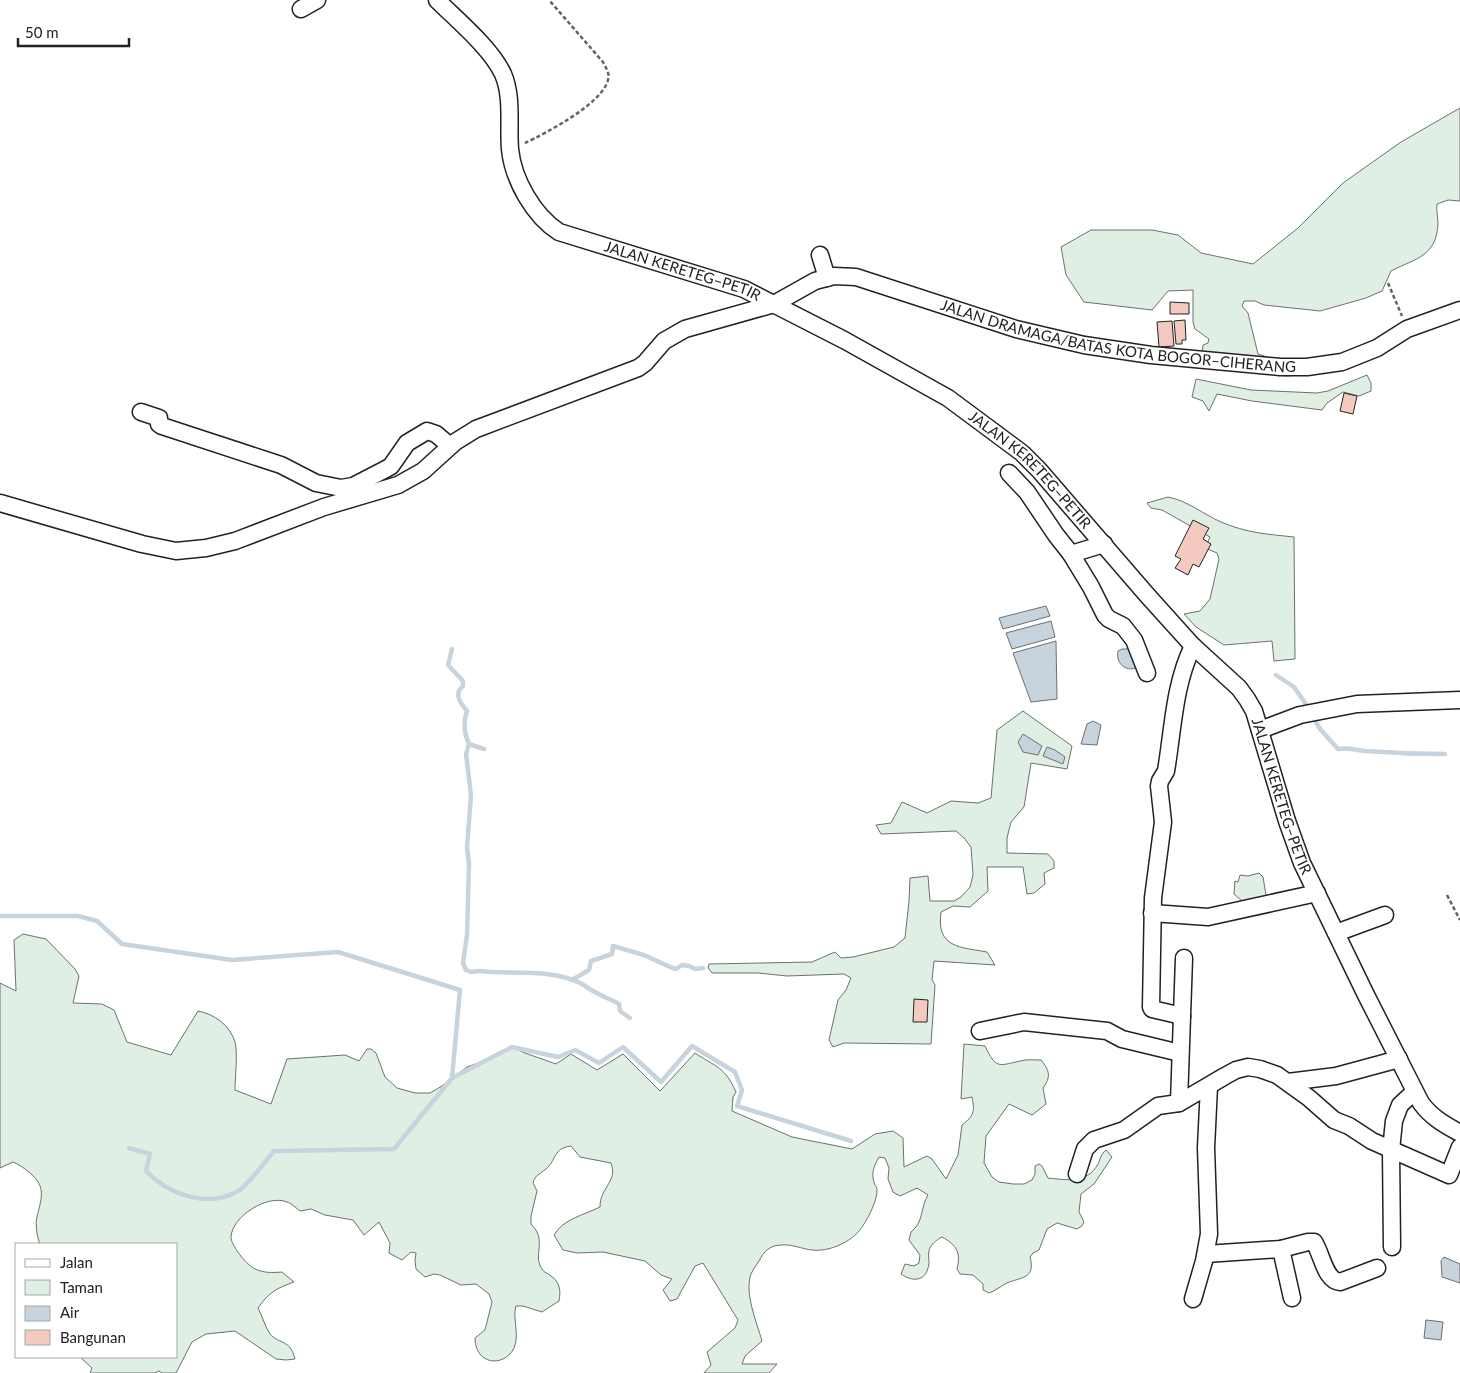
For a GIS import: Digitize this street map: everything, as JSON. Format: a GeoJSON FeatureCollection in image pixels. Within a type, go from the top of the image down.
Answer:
{"type":"FeatureCollection","features":[{"type":"Feature","properties":{"kind":"street"},"geometry":{"type":"LineString","coordinates":[[301,9],[317,0]]}},
{"type":"Feature","properties":{"kind":"street","name":"JALAN KERETEG–PETIR"},"geometry":{"type":"LineString","coordinates":[[437,0],[491,54],[503,74],[508,90],[510,151],[513,163],[524,191],[549,226],[559,232],[744,288],[844,340],[948,398],[1022,453],[1193,646],[1244,694],[1254,711],[1302,863],[1414,1092],[1426,1111],[1460,1133]]}},
{"type":"Feature","properties":{"kind":"street"},"geometry":{"type":"LineString","coordinates":[[820,255],[826,278]]}},
{"type":"Feature","properties":{"kind":"street","name":"JALAN DRAMAGA/BATAS KOTA BOGOR–CIHERANG"},"geometry":{"type":"LineString","coordinates":[[0,503],[142,544],[176,551],[206,548],[235,541],[324,507],[398,485],[423,471],[465,434],[638,368],[645,364],[664,341],[685,329],[774,304],[814,281],[834,276],[856,277],[1016,328],[1084,345],[1280,367],[1342,362],[1377,348],[1408,329],[1460,310]]}},
{"type":"Feature","properties":{"kind":"street"},"geometry":{"type":"LineString","coordinates":[[141,412],[159,418],[162,426],[281,465],[316,483],[341,488],[353,486],[391,466],[407,444],[427,431],[436,434],[450,446]]}},
{"type":"Feature","properties":{"kind":"street"},"geometry":{"type":"LineString","coordinates":[[1009,473],[1027,492],[1071,554],[1105,615],[1123,626],[1134,640],[1147,673]]}},
{"type":"Feature","properties":{"kind":"street"},"geometry":{"type":"LineString","coordinates":[[1071,554],[1104,544]]}},
{"type":"Feature","properties":{"kind":"street"},"geometry":{"type":"LineString","coordinates":[[1182,1016],[1152,1009],[1151,1007],[1152,913],[1163,829],[1160,781],[1166,771],[1186,660],[1193,646]]}},
{"type":"Feature","properties":{"kind":"street"},"geometry":{"type":"LineString","coordinates":[[1260,730],[1300,715],[1357,704],[1460,700]]}},
{"type":"Feature","properties":{"kind":"street"},"geometry":{"type":"LineString","coordinates":[[1152,913],[1208,917],[1317,893]]}},
{"type":"Feature","properties":{"kind":"street"},"geometry":{"type":"LineString","coordinates":[[1336,933],[1385,915]]}},
{"type":"Feature","properties":{"kind":"street"},"geometry":{"type":"LineString","coordinates":[[1179,1103],[1184,958]]}},
{"type":"Feature","properties":{"kind":"street"},"geometry":{"type":"LineString","coordinates":[[980,1031],[1024,1022],[1107,1031],[1122,1039],[1180,1053]]}},
{"type":"Feature","properties":{"kind":"street"},"geometry":{"type":"LineString","coordinates":[[1288,1082],[1336,1076],[1399,1059]]}},
{"type":"Feature","properties":{"kind":"street"},"geometry":{"type":"LineString","coordinates":[[1077,1174],[1085,1149],[1094,1140],[1124,1130],[1158,1106],[1179,1103],[1236,1070],[1248,1067],[1277,1075],[1334,1120],[1349,1126],[1364,1137],[1449,1175],[1460,1146]]}},
{"type":"Feature","properties":{"kind":"street"},"geometry":{"type":"LineString","coordinates":[[1194,1299],[1206,1254],[1209,1234],[1206,1154],[1209,1086]]}},
{"type":"Feature","properties":{"kind":"street"},"geometry":{"type":"LineString","coordinates":[[1392,1247],[1391,1150],[1397,1110],[1404,1100],[1414,1092]]}},
{"type":"Feature","properties":{"kind":"street"},"geometry":{"type":"LineString","coordinates":[[1206,1254],[1281,1248],[1314,1242],[1330,1278],[1334,1282],[1340,1282],[1377,1268]]}},
{"type":"Feature","properties":{"kind":"street"},"geometry":{"type":"LineString","coordinates":[[1281,1248],[1292,1298]]}},
{"type":"Feature","properties":{"kind":"path"},"geometry":{"type":"LineString","coordinates":[[510,151],[572,117],[605,88],[609,79],[608,71],[603,62],[549,0]]}},
{"type":"Feature","properties":{"kind":"path"},"geometry":{"type":"LineString","coordinates":[[1388,283],[1408,329]]}},
{"type":"Feature","properties":{"kind":"path"},"geometry":{"type":"LineString","coordinates":[[1447,895],[1460,920]]}},
{"type":"Feature","properties":{"kind":"green space"},"geometry":{"type":"Polygon","coordinates":[[[1460,108],[1460,201],[1448,200],[1437,204],[1438,224],[1436,235],[1429,250],[1416,259],[1391,271],[1382,291],[1366,298],[1320,311],[1244,301],[1242,306],[1248,313],[1258,354],[1273,359],[1316,361],[1355,349],[1359,360],[1319,374],[1286,376],[1250,372],[1202,354],[1203,345],[1208,343],[1209,339],[1195,329],[1193,322],[1193,290],[1168,291],[1152,310],[1084,302],[1066,275],[1061,247],[1091,230],[1152,230],[1178,235],[1201,253],[1253,264],[1298,228],[1343,183],[1401,142],[1460,108]]]}},
{"type":"Feature","properties":{"kind":"green space"},"geometry":{"type":"Polygon","coordinates":[[[1367,375],[1371,383],[1371,391],[1359,396],[1343,392],[1327,403],[1322,410],[1252,401],[1217,394],[1209,411],[1203,401],[1192,397],[1196,379],[1251,390],[1317,393],[1328,391],[1367,375]]]}},
{"type":"Feature","properties":{"kind":"green space"},"geometry":{"type":"Polygon","coordinates":[[[1168,497],[1182,501],[1221,522],[1239,529],[1294,537],[1295,659],[1274,661],[1272,641],[1224,645],[1196,627],[1184,614],[1200,611],[1210,599],[1219,559],[1217,553],[1205,548],[1210,537],[1162,510],[1151,508],[1147,503],[1168,497]]]}},
{"type":"Feature","properties":{"kind":"green space"},"geometry":{"type":"Polygon","coordinates":[[[1023,711],[1072,746],[1067,769],[1031,763],[1024,807],[1011,822],[1007,838],[1007,853],[1048,854],[1054,861],[1054,868],[1044,873],[1045,884],[1034,893],[1027,894],[1023,867],[987,867],[988,891],[970,907],[953,906],[941,912],[940,924],[946,939],[959,947],[987,952],[995,965],[934,961],[932,980],[935,985],[931,1044],[844,1043],[833,1047],[829,1040],[838,1000],[846,990],[851,978],[844,974],[787,976],[758,973],[712,973],[708,968],[709,964],[812,962],[835,952],[841,958],[853,957],[894,947],[905,938],[910,878],[928,876],[930,901],[954,901],[961,897],[970,887],[973,875],[971,847],[956,831],[881,834],[876,825],[891,823],[902,802],[927,813],[951,801],[978,803],[991,798],[997,730],[1023,711]]]}},
{"type":"Feature","properties":{"kind":"green space"},"geometry":{"type":"Polygon","coordinates":[[[1259,873],[1263,877],[1267,901],[1242,901],[1234,894],[1235,881],[1238,882],[1240,875],[1248,876],[1259,873]]]}},
{"type":"Feature","properties":{"kind":"green space"},"geometry":{"type":"Polygon","coordinates":[[[23,934],[46,939],[75,969],[79,976],[73,1003],[102,1004],[114,1010],[127,1042],[171,1055],[198,1011],[221,1021],[233,1036],[236,1046],[235,1090],[271,1104],[287,1059],[345,1055],[359,1061],[367,1049],[371,1049],[376,1053],[385,1077],[397,1088],[415,1093],[430,1093],[467,1067],[489,1059],[512,1047],[556,1064],[571,1054],[597,1070],[623,1054],[660,1091],[695,1053],[719,1068],[728,1077],[736,1092],[733,1097],[732,1111],[792,1137],[852,1149],[875,1134],[893,1131],[903,1138],[904,1167],[927,1156],[932,1159],[946,1179],[958,1155],[962,1125],[969,1119],[973,1110],[972,1097],[961,1099],[964,1044],[985,1046],[992,1059],[1002,1065],[1025,1060],[1041,1060],[1048,1074],[1043,1088],[1046,1104],[1032,1115],[1009,1104],[986,1136],[984,1163],[992,1177],[999,1182],[1024,1184],[1032,1180],[1035,1174],[1035,1166],[1039,1164],[1048,1178],[1082,1178],[1093,1170],[1106,1150],[1112,1157],[1094,1184],[1081,1194],[1079,1212],[1084,1222],[1082,1226],[1077,1229],[1057,1223],[1047,1229],[1039,1250],[1030,1257],[1031,1270],[1029,1273],[989,1293],[983,1290],[983,1284],[973,1275],[960,1274],[957,1269],[957,1250],[942,1237],[931,1247],[928,1269],[923,1277],[911,1279],[901,1274],[905,1264],[914,1266],[919,1263],[920,1255],[909,1240],[911,1232],[918,1224],[928,1195],[917,1188],[900,1196],[893,1192],[888,1179],[889,1168],[885,1158],[879,1157],[874,1166],[873,1173],[877,1189],[876,1199],[865,1223],[855,1235],[838,1246],[825,1250],[812,1250],[786,1245],[774,1246],[763,1254],[751,1274],[749,1282],[750,1299],[762,1341],[745,1356],[742,1364],[777,1364],[769,1373],[704,1373],[711,1365],[707,1352],[735,1328],[738,1320],[703,1263],[695,1266],[677,1299],[670,1301],[663,1290],[672,1279],[661,1275],[645,1261],[603,1252],[577,1253],[563,1250],[554,1235],[568,1221],[600,1207],[613,1170],[611,1163],[580,1157],[571,1146],[561,1149],[549,1166],[536,1176],[533,1183],[537,1191],[531,1224],[538,1236],[539,1263],[543,1270],[554,1278],[558,1284],[560,1290],[559,1301],[542,1312],[523,1306],[516,1306],[516,1343],[504,1359],[491,1361],[480,1354],[476,1347],[475,1338],[485,1330],[492,1302],[489,1294],[476,1284],[461,1285],[434,1274],[425,1277],[416,1269],[416,1253],[411,1252],[402,1260],[389,1253],[390,1243],[379,1222],[364,1235],[353,1220],[325,1215],[311,1209],[300,1211],[292,1204],[279,1200],[261,1204],[244,1215],[233,1229],[231,1239],[237,1251],[251,1267],[267,1272],[282,1272],[294,1282],[274,1291],[258,1308],[270,1334],[288,1345],[295,1359],[276,1359],[235,1331],[206,1334],[192,1342],[176,1373],[162,1373],[159,1371],[155,1373],[90,1373],[92,1368],[81,1358],[178,1358],[178,1243],[40,1243],[36,1224],[41,1199],[39,1183],[28,1171],[13,1162],[0,1168],[0,983],[16,991],[14,940],[23,934]]]}},
{"type":"Feature","properties":{"kind":"water"},"geometry":{"type":"Polygon","coordinates":[[[1046,606],[1050,616],[1003,629],[999,618],[1046,606]]]}},
{"type":"Feature","properties":{"kind":"water"},"geometry":{"type":"Polygon","coordinates":[[[1051,621],[1055,637],[1012,649],[1006,633],[1051,621]]]}},
{"type":"Feature","properties":{"kind":"water"},"geometry":{"type":"Polygon","coordinates":[[[1056,641],[1057,699],[1031,702],[1013,653],[1056,641]]]}},
{"type":"Feature","properties":{"kind":"water"},"geometry":{"type":"Polygon","coordinates":[[[1122,649],[1133,651],[1139,666],[1131,669],[1120,664],[1118,651],[1122,649]]]}},
{"type":"Feature","properties":{"kind":"water"},"geometry":{"type":"Polygon","coordinates":[[[1093,721],[1101,725],[1097,745],[1081,744],[1087,724],[1093,721]]]}},
{"type":"Feature","properties":{"kind":"water"},"geometry":{"type":"Polygon","coordinates":[[[1023,734],[1042,746],[1038,755],[1023,752],[1018,742],[1023,734]]]}},
{"type":"Feature","properties":{"kind":"water"},"geometry":{"type":"Polygon","coordinates":[[[1047,747],[1065,757],[1063,764],[1043,756],[1047,747]]]}},
{"type":"Feature","properties":{"kind":"water"},"geometry":{"type":"Polygon","coordinates":[[[1444,1257],[1460,1264],[1460,1283],[1442,1277],[1441,1261],[1444,1257]]]}},
{"type":"Feature","properties":{"kind":"water"},"geometry":{"type":"Polygon","coordinates":[[[1426,1320],[1443,1322],[1441,1340],[1424,1338],[1426,1320]]]}},
{"type":"Feature","properties":{"kind":"building"},"geometry":{"type":"Polygon","coordinates":[[[1170,302],[1189,303],[1189,314],[1170,314],[1170,302]]]}},
{"type":"Feature","properties":{"kind":"building"},"geometry":{"type":"Polygon","coordinates":[[[1185,320],[1186,340],[1182,340],[1182,344],[1176,344],[1174,321],[1185,320]]]}},
{"type":"Feature","properties":{"kind":"building"},"geometry":{"type":"Polygon","coordinates":[[[1172,321],[1174,346],[1159,347],[1157,322],[1172,321]]]}},
{"type":"Feature","properties":{"kind":"building"},"geometry":{"type":"Polygon","coordinates":[[[1344,393],[1357,396],[1353,414],[1340,411],[1344,393]]]}},
{"type":"Feature","properties":{"kind":"building"},"geometry":{"type":"Polygon","coordinates":[[[1193,520],[1209,528],[1203,539],[1211,544],[1199,567],[1193,564],[1188,575],[1175,568],[1181,559],[1175,556],[1193,520]]]}},
{"type":"Feature","properties":{"kind":"building"},"geometry":{"type":"Polygon","coordinates":[[[914,999],[928,1000],[927,1022],[913,1022],[914,999]]]}},
{"type":"Feature","properties":{"kind":"waterway"},"geometry":{"type":"LineString","coordinates":[[452,649],[448,665],[463,681],[463,686],[458,696],[467,711],[465,723],[467,740],[469,744],[484,749]]}},
{"type":"Feature","properties":{"kind":"waterway"},"geometry":{"type":"LineString","coordinates":[[1276,675],[1294,687],[1310,710]]}},
{"type":"Feature","properties":{"kind":"waterway"},"geometry":{"type":"LineString","coordinates":[[1313,717],[1320,729],[1338,749],[1445,754]]}},
{"type":"Feature","properties":{"kind":"waterway"},"geometry":{"type":"LineString","coordinates":[[469,744],[466,754],[471,795],[467,847],[469,864],[467,935],[463,963],[466,970],[471,972],[544,974],[570,979],[619,1004],[620,1011],[630,1018]]}},
{"type":"Feature","properties":{"kind":"waterway"},"geometry":{"type":"LineString","coordinates":[[0,916],[78,916],[97,921],[122,944],[232,960],[338,952],[460,990],[452,1078]]}},
{"type":"Feature","properties":{"kind":"waterway"},"geometry":{"type":"LineString","coordinates":[[572,980],[589,970],[591,961],[612,954],[613,946],[644,955],[676,969],[682,965],[695,969],[703,968]]}},
{"type":"Feature","properties":{"kind":"waterway"},"geometry":{"type":"LineString","coordinates":[[129,1148],[150,1154],[146,1171],[165,1186],[177,1192],[202,1199],[226,1196],[238,1191],[247,1184],[274,1151],[394,1149],[452,1078],[512,1047],[558,1057],[575,1050],[599,1063],[623,1047],[661,1082],[692,1046],[735,1072],[742,1090],[737,1106],[851,1141]]}}]}
